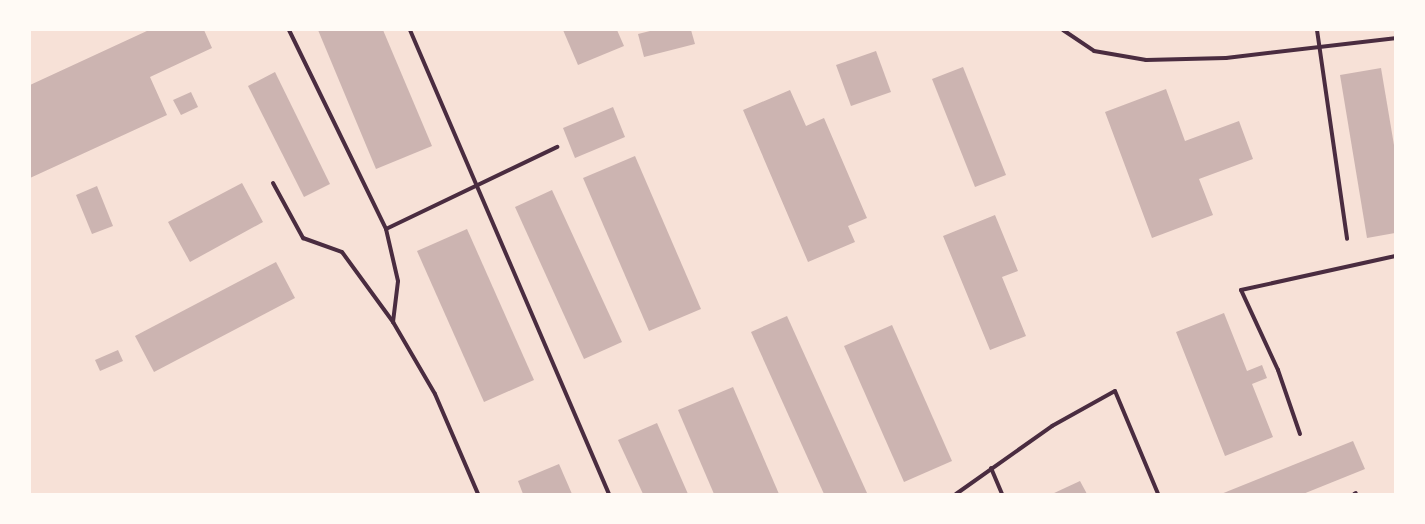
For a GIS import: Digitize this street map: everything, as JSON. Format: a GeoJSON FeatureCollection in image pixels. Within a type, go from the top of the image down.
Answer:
{"type":"FeatureCollection","features":[{"type":"Feature","properties":{"kind":"lane"},"geometry":{"type":"LineString","coordinates":[[288,30],[386,229],[398,281],[394,322]]}},
{"type":"Feature","properties":{"kind":"lane"},"geometry":{"type":"LineString","coordinates":[[410,30],[479,184],[609,494]]}},
{"type":"Feature","properties":{"kind":"lane"},"geometry":{"type":"LineString","coordinates":[[1063,30],[1094,51],[1146,60],[1226,58],[1395,38]]}},
{"type":"Feature","properties":{"kind":"lane"},"geometry":{"type":"LineString","coordinates":[[1317,30],[1347,239]]}},
{"type":"Feature","properties":{"kind":"lane"},"geometry":{"type":"LineString","coordinates":[[386,229],[556,147]]}},
{"type":"Feature","properties":{"kind":"lane"},"geometry":{"type":"LineString","coordinates":[[273,183],[303,238],[342,252],[394,322],[435,394],[478,494]]}},
{"type":"Feature","properties":{"kind":"lane"},"geometry":{"type":"LineString","coordinates":[[1300,434],[1278,370],[1241,290],[1395,256]]}},
{"type":"Feature","properties":{"kind":"lane"},"geometry":{"type":"LineString","coordinates":[[956,494],[1052,426],[1115,391],[1158,494]]}},
{"type":"Feature","properties":{"kind":"lane"},"geometry":{"type":"LineString","coordinates":[[991,468],[1002,494]]}},
{"type":"Feature","properties":{"kind":"building"},"geometry":{"type":"Polygon","coordinates":[[[149,30],[204,30],[212,48],[150,77],[167,115],[30,178],[30,85],[149,30]]]}},
{"type":"Feature","properties":{"kind":"building"},"geometry":{"type":"Polygon","coordinates":[[[318,30],[383,30],[432,146],[376,169],[318,30]]]}},
{"type":"Feature","properties":{"kind":"building"},"geometry":{"type":"Polygon","coordinates":[[[563,30],[617,30],[624,46],[578,65],[563,30]]]}},
{"type":"Feature","properties":{"kind":"building"},"geometry":{"type":"Polygon","coordinates":[[[654,30],[691,30],[695,44],[644,57],[638,34],[654,30]]]}},
{"type":"Feature","properties":{"kind":"building"},"geometry":{"type":"Polygon","coordinates":[[[876,51],[891,92],[851,106],[836,65],[876,51]]]}},
{"type":"Feature","properties":{"kind":"building"},"geometry":{"type":"Polygon","coordinates":[[[963,67],[1006,175],[975,187],[932,79],[963,67]]]}},
{"type":"Feature","properties":{"kind":"building"},"geometry":{"type":"Polygon","coordinates":[[[1381,68],[1395,151],[1395,233],[1367,238],[1340,75],[1381,68]]]}},
{"type":"Feature","properties":{"kind":"building"},"geometry":{"type":"Polygon","coordinates":[[[275,72],[330,184],[304,197],[248,86],[275,72]]]}},
{"type":"Feature","properties":{"kind":"building"},"geometry":{"type":"Polygon","coordinates":[[[1166,89],[1185,141],[1239,121],[1253,159],[1199,179],[1213,215],[1152,238],[1105,112],[1166,89]]]}},
{"type":"Feature","properties":{"kind":"building"},"geometry":{"type":"Polygon","coordinates":[[[790,90],[806,126],[824,118],[867,218],[848,226],[855,242],[808,262],[743,110],[790,90]]]}},
{"type":"Feature","properties":{"kind":"building"},"geometry":{"type":"Polygon","coordinates":[[[191,92],[198,107],[181,115],[173,100],[191,92]]]}},
{"type":"Feature","properties":{"kind":"building"},"geometry":{"type":"Polygon","coordinates":[[[613,107],[625,137],[575,158],[563,128],[613,107]]]}},
{"type":"Feature","properties":{"kind":"building"},"geometry":{"type":"Polygon","coordinates":[[[635,156],[701,309],[649,331],[583,178],[635,156]]]}},
{"type":"Feature","properties":{"kind":"building"},"geometry":{"type":"Polygon","coordinates":[[[242,183],[263,222],[190,262],[168,222],[242,183]]]}},
{"type":"Feature","properties":{"kind":"building"},"geometry":{"type":"Polygon","coordinates":[[[97,186],[113,226],[92,234],[76,195],[97,186]]]}},
{"type":"Feature","properties":{"kind":"building"},"geometry":{"type":"Polygon","coordinates":[[[552,190],[622,342],[584,359],[515,207],[552,190]]]}},
{"type":"Feature","properties":{"kind":"building"},"geometry":{"type":"Polygon","coordinates":[[[995,215],[1018,271],[1002,277],[1026,336],[990,350],[943,236],[995,215]]]}},
{"type":"Feature","properties":{"kind":"building"},"geometry":{"type":"Polygon","coordinates":[[[467,229],[534,380],[484,402],[417,251],[467,229]]]}},
{"type":"Feature","properties":{"kind":"building"},"geometry":{"type":"Polygon","coordinates":[[[276,262],[295,298],[154,372],[135,336],[276,262]]]}},
{"type":"Feature","properties":{"kind":"building"},"geometry":{"type":"Polygon","coordinates":[[[1224,313],[1247,371],[1262,365],[1267,378],[1252,384],[1273,437],[1225,456],[1176,332],[1224,313]]]}},
{"type":"Feature","properties":{"kind":"building"},"geometry":{"type":"Polygon","coordinates":[[[787,316],[867,493],[824,494],[751,332],[787,316]]]}},
{"type":"Feature","properties":{"kind":"building"},"geometry":{"type":"Polygon","coordinates":[[[892,325],[952,461],[904,482],[844,346],[892,325]]]}},
{"type":"Feature","properties":{"kind":"building"},"geometry":{"type":"Polygon","coordinates":[[[118,350],[123,361],[100,371],[95,360],[118,350]]]}},
{"type":"Feature","properties":{"kind":"building"},"geometry":{"type":"Polygon","coordinates":[[[733,387],[779,494],[714,494],[678,410],[733,387]]]}},
{"type":"Feature","properties":{"kind":"building"},"geometry":{"type":"Polygon","coordinates":[[[657,423],[688,494],[643,494],[618,440],[657,423]]]}},
{"type":"Feature","properties":{"kind":"building"},"geometry":{"type":"Polygon","coordinates":[[[1353,441],[1365,469],[1303,494],[1221,494],[1353,441]]]}},
{"type":"Feature","properties":{"kind":"building"},"geometry":{"type":"Polygon","coordinates":[[[559,464],[572,494],[523,494],[518,481],[559,464]]]}},
{"type":"Feature","properties":{"kind":"building"},"geometry":{"type":"Polygon","coordinates":[[[1080,481],[1087,494],[1052,494],[1080,481]]]}}]}
